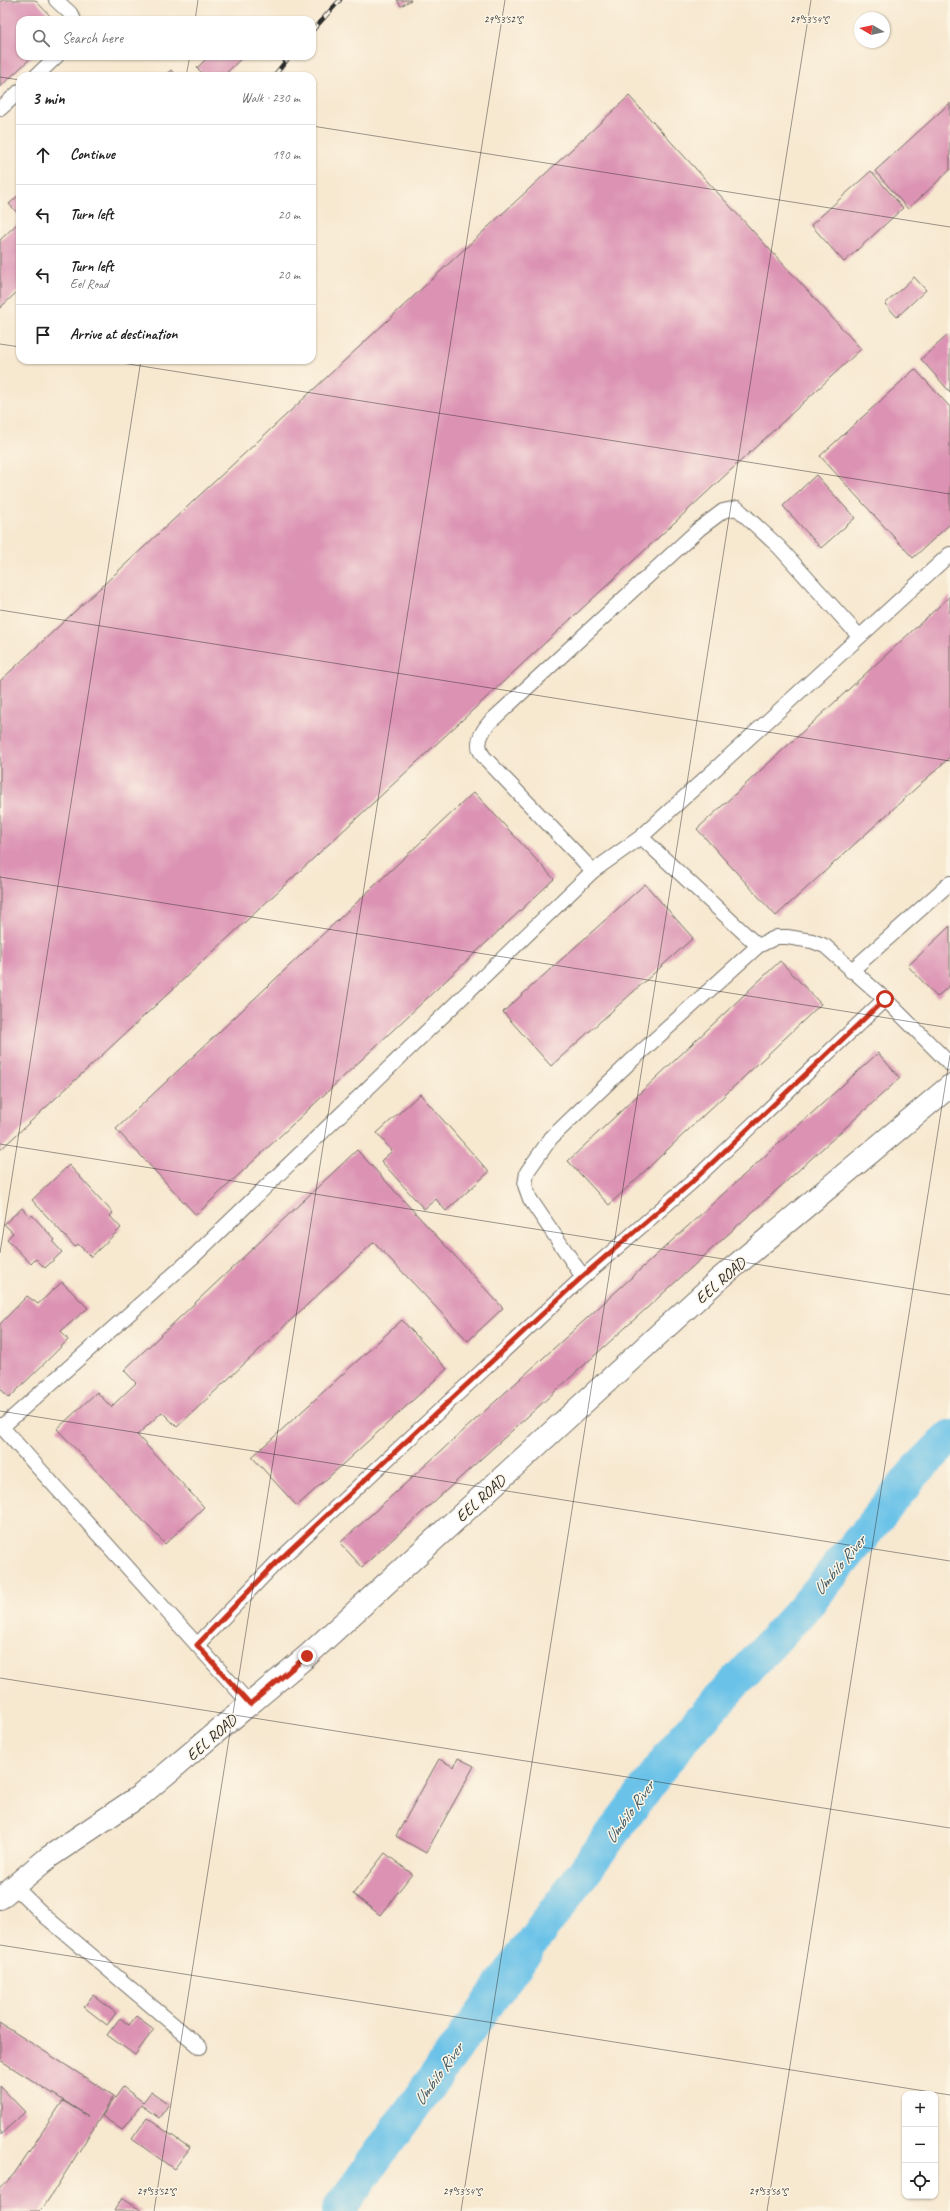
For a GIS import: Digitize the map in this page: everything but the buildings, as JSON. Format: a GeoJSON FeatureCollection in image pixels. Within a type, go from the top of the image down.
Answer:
{"type":"FeatureCollection","features":[{"type":"Feature","properties":{"kind":"street","name":"EEL ROAD"},"geometry":{"type":"LineString","coordinates":[[7,1892],[49,1857],[141,1795],[188,1758],[233,1716],[250,1704],[313,1651],[718,1281],[950,1086]]}},
{"type":"Feature","properties":{"kind":"lane"},"geometry":{"type":"LineString","coordinates":[[56,0],[72,16]]}},
{"type":"Feature","properties":{"kind":"lane"},"geometry":{"type":"LineString","coordinates":[[40,72],[53,60]]}},
{"type":"Feature","properties":{"kind":"lane"},"geometry":{"type":"LineString","coordinates":[[0,109],[16,95]]}},
{"type":"Feature","properties":{"kind":"lane"},"geometry":{"type":"LineString","coordinates":[[593,871],[484,757],[479,749],[479,740],[490,722],[699,529],[723,511],[737,508],[779,547],[859,636]]}},
{"type":"Feature","properties":{"kind":"lane"},"geometry":{"type":"LineString","coordinates":[[250,1704],[1,1426],[193,1256],[593,871],[641,837],[950,554]]}},
{"type":"Feature","properties":{"kind":"lane"},"geometry":{"type":"LineString","coordinates":[[641,837],[758,946]]}},
{"type":"Feature","properties":{"kind":"lane"},"geometry":{"type":"LineString","coordinates":[[852,971],[950,883]]}},
{"type":"Feature","properties":{"kind":"lane"},"geometry":{"type":"LineString","coordinates":[[582,1277],[530,1199],[525,1185],[527,1172],[551,1138],[630,1062],[758,946],[777,938],[787,937],[812,941],[825,946],[885,999],[950,1064]]}},
{"type":"Feature","properties":{"kind":"lane"},"geometry":{"type":"LineString","coordinates":[[197,1645],[276,1563],[582,1277],[692,1182],[885,999]]}},
{"type":"Feature","properties":{"kind":"lane"},"geometry":{"type":"LineString","coordinates":[[7,1892],[46,1917],[200,2047]]}},
{"type":"Feature","properties":{"kind":"waterway","name":"Umbilo River"},"geometry":{"type":"LineString","coordinates":[[338,2211],[543,1927],[680,1742],[810,1601],[915,1472],[950,1437]]}},
{"type":"Feature","properties":{"kind":"railway"},"geometry":{"type":"LineString","coordinates":[[316,27],[340,0]]}},
{"type":"Feature","properties":{"kind":"railway"},"geometry":{"type":"LineString","coordinates":[[277,72],[287,60]]}},
{"type":"Feature","properties":{"kind":"route"},"geometry":{"type":"LineString","coordinates":[[307,1656],[250,1704],[197,1645],[276,1563],[582,1277],[692,1182],[885,999]]}}]}
